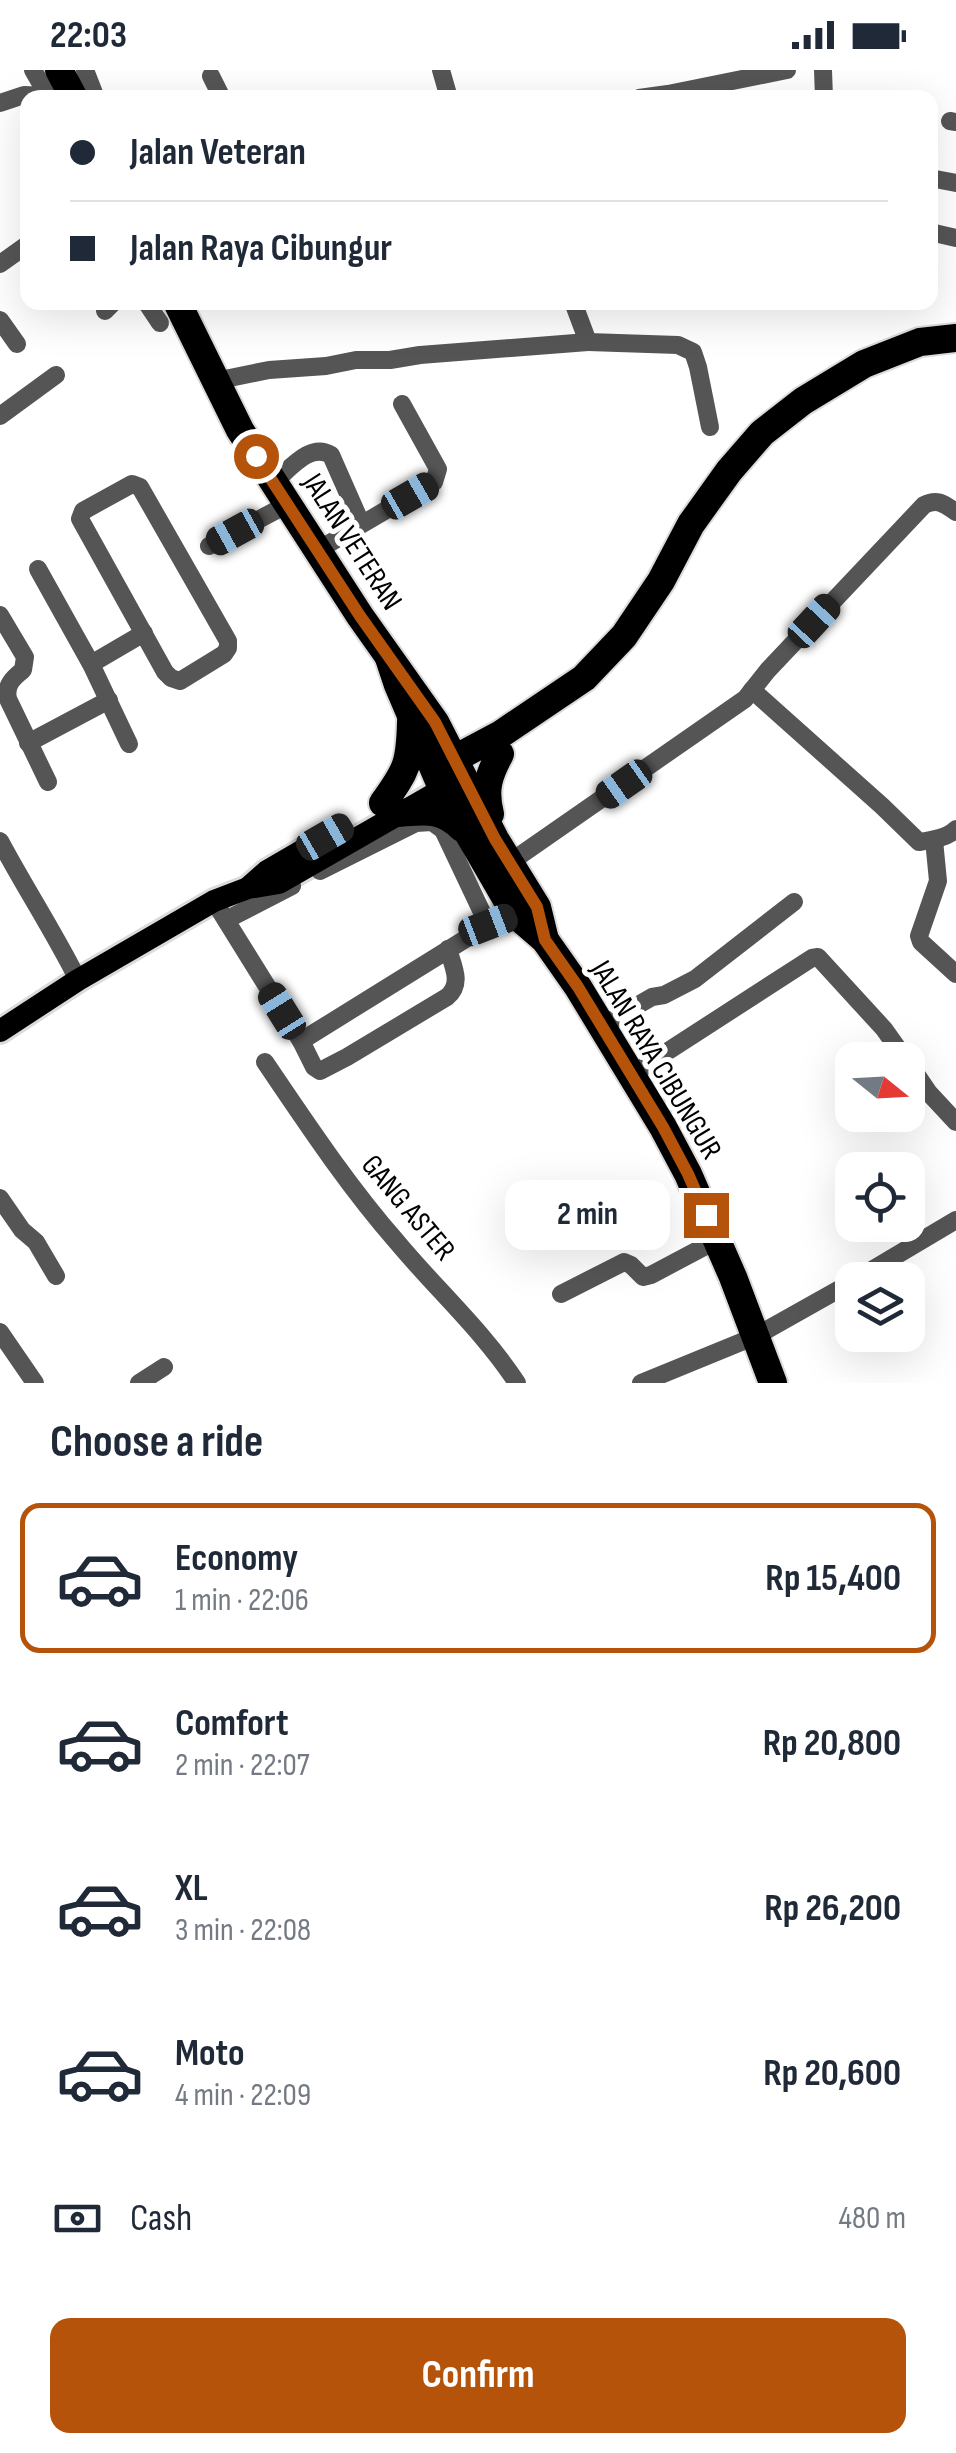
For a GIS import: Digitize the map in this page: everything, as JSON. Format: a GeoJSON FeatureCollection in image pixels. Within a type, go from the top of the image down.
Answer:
{"type":"FeatureCollection","features":[{"type":"Feature","properties":{"kind":"highway","name":"JALAN VETERAN"},"geometry":{"type":"LineString","coordinates":[[169,313],[216,381],[240,430],[389,658],[491,846]]}},
{"type":"Feature","properties":{"kind":"highway"},"geometry":{"type":"LineString","coordinates":[[448,773],[500,744],[584,678],[624,636],[661,581],[691,524],[762,433],[803,401],[864,364],[920,342],[956,338]]}},
{"type":"Feature","properties":{"kind":"highway"},"geometry":{"type":"LineString","coordinates":[[545,940],[537,907],[491,846],[441,812],[390,808],[423,718],[465,737],[500,744],[547,728],[596,691],[636,645],[705,532],[769,449],[815,409],[868,378],[925,354],[956,350]]}},
{"type":"Feature","properties":{"kind":"highway"},"geometry":{"type":"LineString","coordinates":[[500,744],[486,789],[491,846],[515,914],[545,940]]}},
{"type":"Feature","properties":{"kind":"highway","name":"JALAN RAYA CIBUNGUR"},"geometry":{"type":"LineString","coordinates":[[545,940],[602,1026],[688,1174],[773,1383]]}},
{"type":"Feature","properties":{"kind":"main road"},"geometry":{"type":"LineString","coordinates":[[0,1032],[78,980],[231,904],[267,871],[390,808],[448,773]]}},
{"type":"Feature","properties":{"kind":"street"},"geometry":{"type":"LineString","coordinates":[[32,70],[58,90]]}},
{"type":"Feature","properties":{"kind":"street"},"geometry":{"type":"LineString","coordinates":[[676,90],[699,78],[740,88],[787,70]]}},
{"type":"Feature","properties":{"kind":"street"},"geometry":{"type":"LineString","coordinates":[[212,76],[218,90]]}},
{"type":"Feature","properties":{"kind":"street"},"geometry":{"type":"LineString","coordinates":[[576,310],[588,342]]}},
{"type":"Feature","properties":{"kind":"street"},"geometry":{"type":"LineString","coordinates":[[216,381],[356,360],[588,342],[649,343],[688,348],[696,358],[710,427]]}},
{"type":"Feature","properties":{"kind":"street"},"geometry":{"type":"LineString","coordinates":[[0,416],[56,374]]}},
{"type":"Feature","properties":{"kind":"street"},"geometry":{"type":"LineString","coordinates":[[318,550],[434,482],[438,469],[402,404]]}},
{"type":"Feature","properties":{"kind":"street"},"geometry":{"type":"LineString","coordinates":[[209,546],[281,493],[304,457],[314,451],[331,456],[361,523]]}},
{"type":"Feature","properties":{"kind":"street"},"geometry":{"type":"LineString","coordinates":[[132,484],[140,487],[224,633],[228,648],[180,682],[165,672],[144,633],[80,519],[83,511],[132,484]]}},
{"type":"Feature","properties":{"kind":"street"},"geometry":{"type":"LineString","coordinates":[[491,846],[711,724],[745,699],[924,506],[940,502],[956,512]]}},
{"type":"Feature","properties":{"kind":"street"},"geometry":{"type":"LineString","coordinates":[[38,570],[91,664],[129,744]]}},
{"type":"Feature","properties":{"kind":"street"},"geometry":{"type":"LineString","coordinates":[[0,615],[25,656],[23,670],[9,684],[4,700],[48,782]]}},
{"type":"Feature","properties":{"kind":"street"},"geometry":{"type":"LineString","coordinates":[[91,664],[144,633]]}},
{"type":"Feature","properties":{"kind":"street"},"geometry":{"type":"LineString","coordinates":[[752,690],[919,842],[956,830]]}},
{"type":"Feature","properties":{"kind":"street"},"geometry":{"type":"LineString","coordinates":[[28,743],[109,700]]}},
{"type":"Feature","properties":{"kind":"street"},"geometry":{"type":"LineString","coordinates":[[448,949],[457,980],[454,992],[320,1071],[314,1067],[231,904],[424,821],[443,830],[488,925]]}},
{"type":"Feature","properties":{"kind":"street"},"geometry":{"type":"LineString","coordinates":[[934,840],[938,881],[919,936],[956,974]]}},
{"type":"Feature","properties":{"kind":"street"},"geometry":{"type":"LineString","coordinates":[[0,841],[78,980]]}},
{"type":"Feature","properties":{"kind":"street"},"geometry":{"type":"LineString","coordinates":[[602,1026],[652,997],[695,979],[794,902]]}},
{"type":"Feature","properties":{"kind":"street"},"geometry":{"type":"LineString","coordinates":[[301,1041],[488,925],[515,914]]}},
{"type":"Feature","properties":{"kind":"street"},"geometry":{"type":"LineString","coordinates":[[631,1075],[818,957],[893,1042]]}},
{"type":"Feature","properties":{"kind":"street","name":"GANG ASTER"},"geometry":{"type":"LineString","coordinates":[[264,1062],[385,1228],[497,1352],[517,1383]]}},
{"type":"Feature","properties":{"kind":"street"},"geometry":{"type":"LineString","coordinates":[[925,1086],[956,1122]]}},
{"type":"Feature","properties":{"kind":"street"},"geometry":{"type":"LineString","coordinates":[[0,1198],[22,1230],[36,1242],[56,1276]]}},
{"type":"Feature","properties":{"kind":"street"},"geometry":{"type":"LineString","coordinates":[[886,1262],[956,1220]]}},
{"type":"Feature","properties":{"kind":"street"},"geometry":{"type":"LineString","coordinates":[[562,1294],[624,1262],[643,1277],[652,1275],[717,1240]]}},
{"type":"Feature","properties":{"kind":"street"},"geometry":{"type":"LineString","coordinates":[[641,1383],[756,1336],[835,1292]]}},
{"type":"Feature","properties":{"kind":"street"},"geometry":{"type":"LineString","coordinates":[[0,1332],[34,1383]]}},
{"type":"Feature","properties":{"kind":"street"},"geometry":{"type":"LineString","coordinates":[[139,1383],[164,1367]]}},
{"type":"Feature","properties":{"kind":"route"},"geometry":{"type":"LineString","coordinates":[[256,456],[360,616],[435,722],[495,839],[537,907],[545,940],[663,1127],[706,1215]]}}]}
